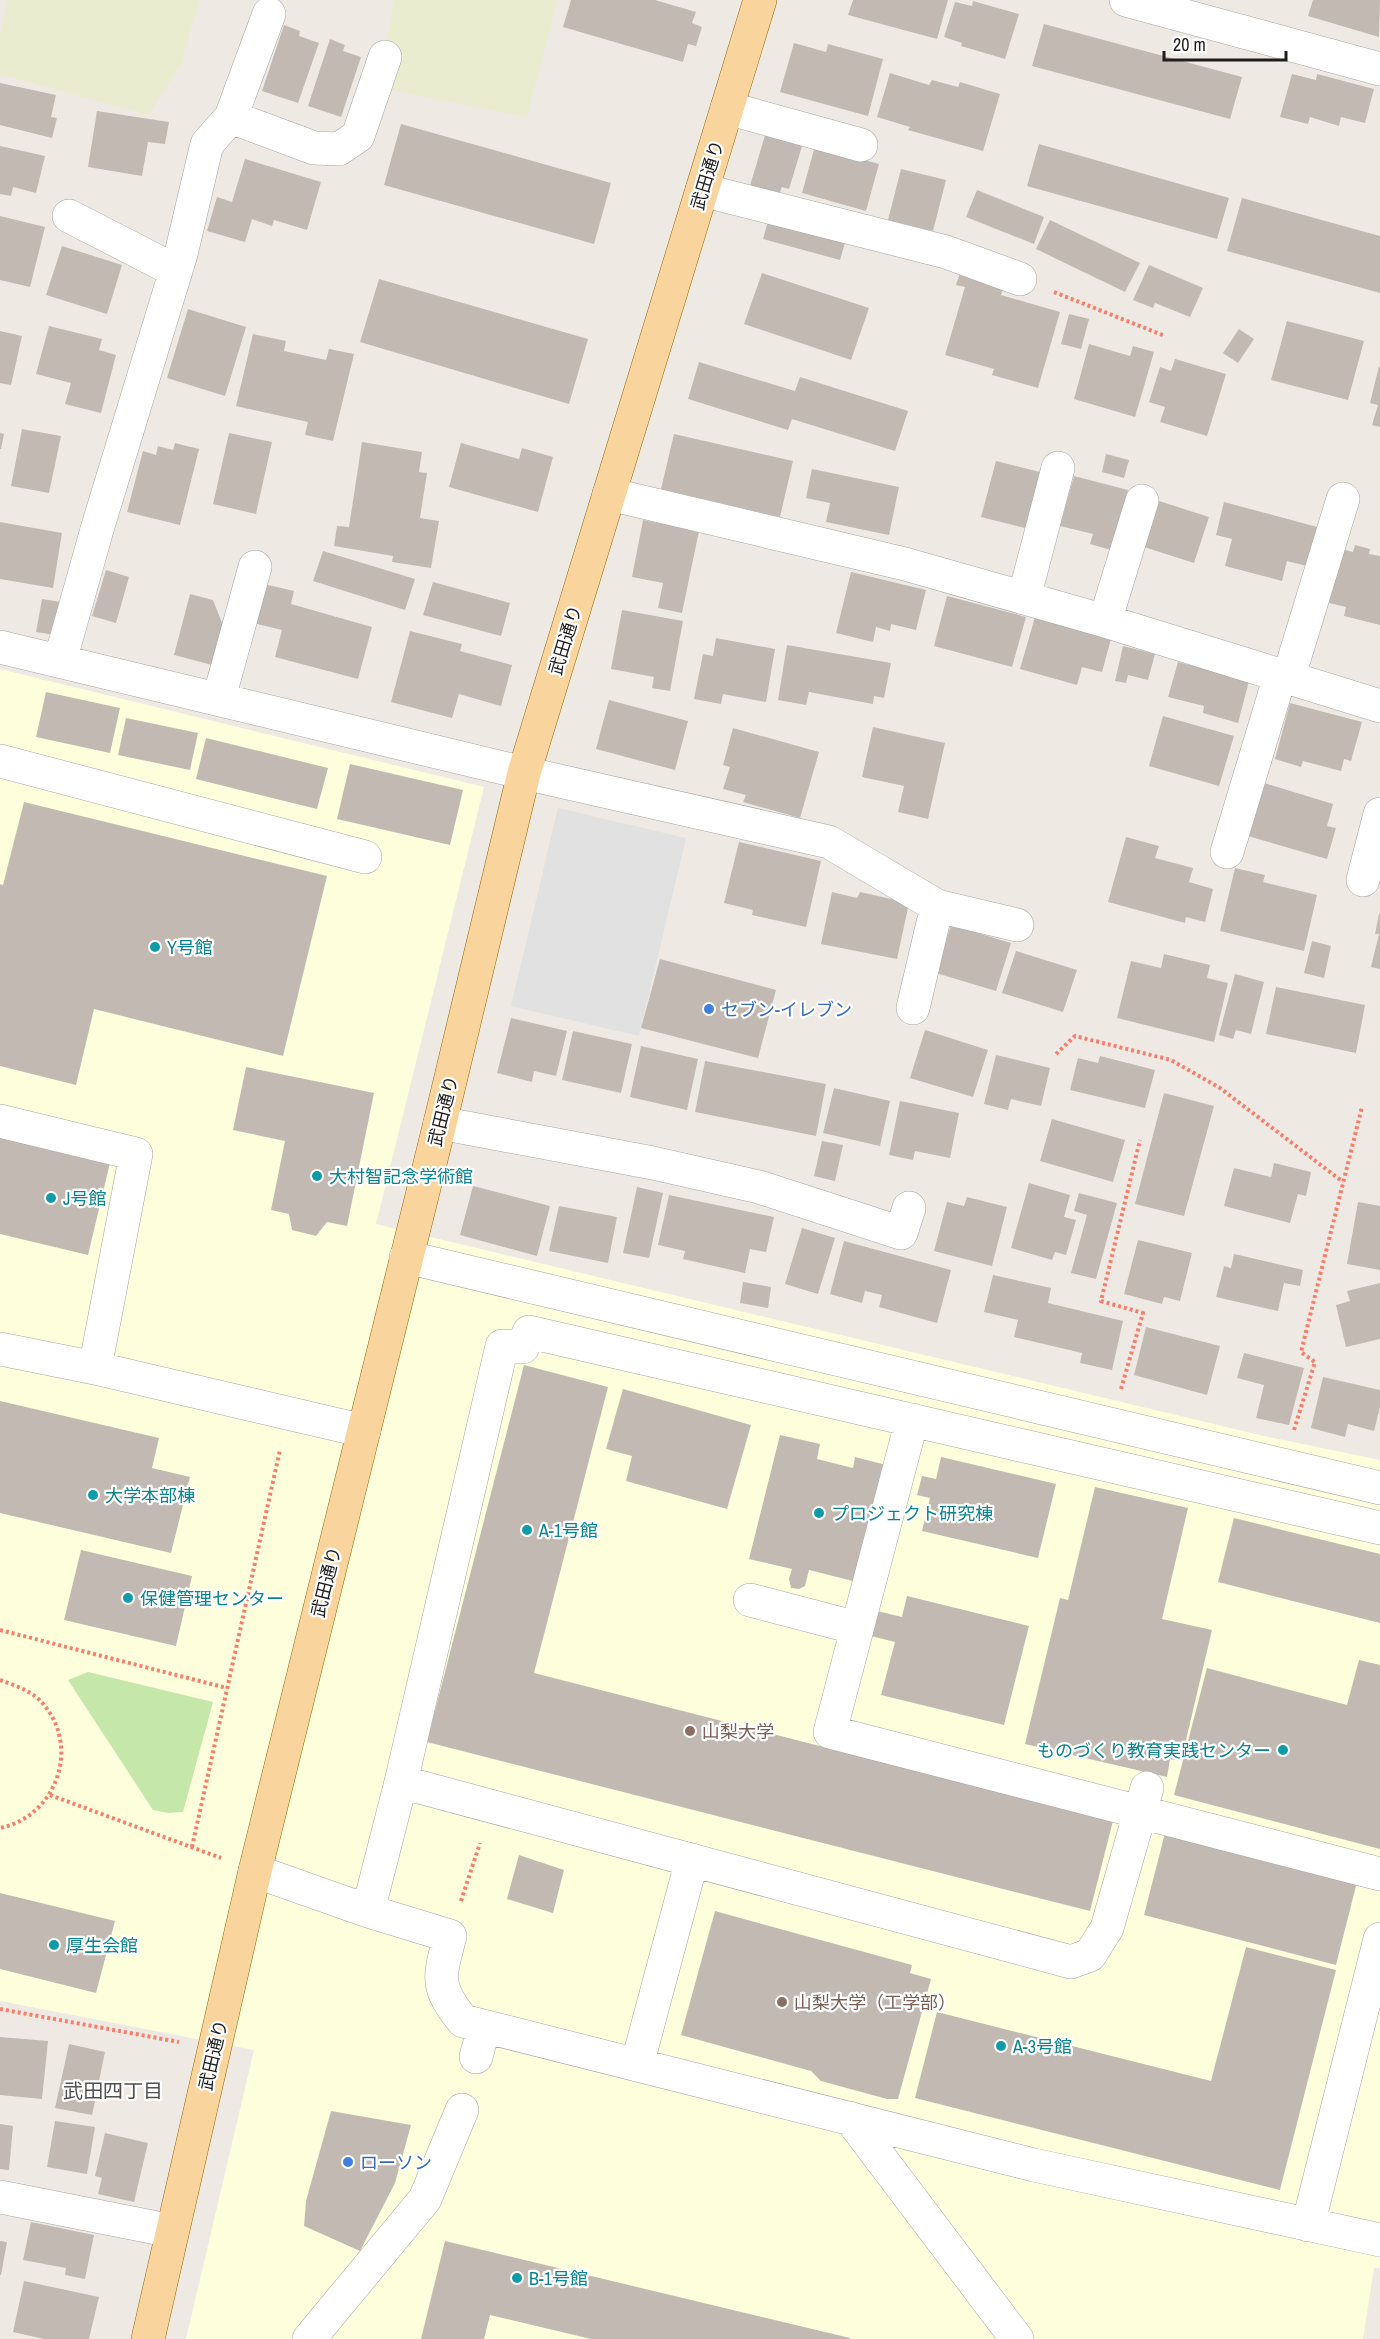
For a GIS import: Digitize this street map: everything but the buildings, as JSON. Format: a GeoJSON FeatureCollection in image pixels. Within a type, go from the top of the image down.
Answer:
{"type":"FeatureCollection","features":[{"type":"Feature","properties":{"kind":"main road","name":"武田通り"},"geometry":{"type":"LineString","coordinates":[[148,2339],[255,1871],[524,773],[760,0]]}},
{"type":"Feature","properties":{"kind":"street"},"geometry":{"type":"LineString","coordinates":[[1126,0],[1380,69]]}},
{"type":"Feature","properties":{"kind":"street"},"geometry":{"type":"LineString","coordinates":[[60,661],[98,526],[176,271],[207,144],[231,117],[269,14]]}},
{"type":"Feature","properties":{"kind":"street"},"geometry":{"type":"LineString","coordinates":[[231,117],[314,148],[339,149],[358,136],[385,57]]}},
{"type":"Feature","properties":{"kind":"street"},"geometry":{"type":"LineString","coordinates":[[728,108],[861,145]]}},
{"type":"Feature","properties":{"kind":"street"},"geometry":{"type":"LineString","coordinates":[[702,190],[946,252],[1020,279]]}},
{"type":"Feature","properties":{"kind":"street"},"geometry":{"type":"LineString","coordinates":[[69,216],[176,271]]}},
{"type":"Feature","properties":{"kind":"street"},"geometry":{"type":"LineString","coordinates":[[1024,598],[1058,468]]}},
{"type":"Feature","properties":{"kind":"street"},"geometry":{"type":"LineString","coordinates":[[609,494],[894,561],[1105,621],[1380,706]]}},
{"type":"Feature","properties":{"kind":"street"},"geometry":{"type":"LineString","coordinates":[[1227,852],[1343,500]]}},
{"type":"Feature","properties":{"kind":"street"},"geometry":{"type":"LineString","coordinates":[[1105,621],[1142,501]]}},
{"type":"Feature","properties":{"kind":"street"},"geometry":{"type":"LineString","coordinates":[[219,698],[255,567]]}},
{"type":"Feature","properties":{"kind":"street"},"geometry":{"type":"LineString","coordinates":[[0,647],[524,773],[829,842],[937,906],[1017,924]]}},
{"type":"Feature","properties":{"kind":"street"},"geometry":{"type":"LineString","coordinates":[[0,761],[365,857]]}},
{"type":"Feature","properties":{"kind":"street"},"geometry":{"type":"LineString","coordinates":[[1363,880],[1380,814]]}},
{"type":"Feature","properties":{"kind":"street"},"geometry":{"type":"LineString","coordinates":[[913,1008],[937,906]]}},
{"type":"Feature","properties":{"kind":"street"},"geometry":{"type":"LineString","coordinates":[[0,1121],[136,1154],[96,1368]]}},
{"type":"Feature","properties":{"kind":"street"},"geometry":{"type":"LineString","coordinates":[[440,1123],[653,1163],[759,1187],[901,1233],[909,1208]]}},
{"type":"Feature","properties":{"kind":"street"},"geometry":{"type":"LineString","coordinates":[[406,1257],[1380,1488]]}},
{"type":"Feature","properties":{"kind":"street"},"geometry":{"type":"LineString","coordinates":[[368,1911],[401,1782],[502,1346],[523,1347],[529,1332],[1380,1528]]}},
{"type":"Feature","properties":{"kind":"street"},"geometry":{"type":"LineString","coordinates":[[0,1349],[96,1368],[364,1431]]}},
{"type":"Feature","properties":{"kind":"street"},"geometry":{"type":"LineString","coordinates":[[912,1420],[830,1732],[1144,1800],[1380,1874]]}},
{"type":"Feature","properties":{"kind":"street"},"geometry":{"type":"LineString","coordinates":[[750,1600],[857,1628]]}},
{"type":"Feature","properties":{"kind":"street"},"geometry":{"type":"LineString","coordinates":[[401,1782],[1071,1962],[1090,1955],[1107,1928],[1144,1800]]}},
{"type":"Feature","properties":{"kind":"street"},"geometry":{"type":"LineString","coordinates":[[637,2065],[692,1860]]}},
{"type":"Feature","properties":{"kind":"street"},"geometry":{"type":"LineString","coordinates":[[255,1871],[368,1911],[450,1936],[440,1976],[448,2002],[480,2042],[637,2065],[1034,2165],[1380,2240]]}},
{"type":"Feature","properties":{"kind":"street"},"geometry":{"type":"LineString","coordinates":[[1308,2225],[1380,1939]]}},
{"type":"Feature","properties":{"kind":"street"},"geometry":{"type":"LineString","coordinates":[[309,2339],[425,2199],[462,2110]]}},
{"type":"Feature","properties":{"kind":"street"},"geometry":{"type":"LineString","coordinates":[[850,2118],[1017,2339]]}},
{"type":"Feature","properties":{"kind":"street"},"geometry":{"type":"LineString","coordinates":[[0,2197],[172,2231]]}},
{"type":"Feature","properties":{"kind":"path"},"geometry":{"type":"LineString","coordinates":[[1020,279],[1165,336]]}},
{"type":"Feature","properties":{"kind":"path"},"geometry":{"type":"LineString","coordinates":[[1056,1054],[1075,1036],[1171,1060],[1220,1088],[1343,1182]]}},
{"type":"Feature","properties":{"kind":"path"},"geometry":{"type":"LineString","coordinates":[[1283,1465],[1315,1362],[1301,1352],[1362,1107]]}},
{"type":"Feature","properties":{"kind":"path"},"geometry":{"type":"LineString","coordinates":[[1111,1425],[1143,1313],[1101,1301],[1140,1140]]}},
{"type":"Feature","properties":{"kind":"path"},"geometry":{"type":"LineString","coordinates":[[192,1847],[288,1413]]}},
{"type":"Feature","properties":{"kind":"path"},"geometry":{"type":"LineString","coordinates":[[0,1630],[227,1688]]}},
{"type":"Feature","properties":{"kind":"path"},"geometry":{"type":"LineString","coordinates":[[0,1680],[23,1688],[44,1704],[56,1725],[62,1749],[60,1773],[50,1795],[34,1813],[13,1825],[0,1828]]}},
{"type":"Feature","properties":{"kind":"path"},"geometry":{"type":"LineString","coordinates":[[50,1795],[255,1871]]}},
{"type":"Feature","properties":{"kind":"path"},"geometry":{"type":"LineString","coordinates":[[450,1936],[492,1806]]}},
{"type":"Feature","properties":{"kind":"path"},"geometry":{"type":"LineString","coordinates":[[0,2009],[214,2049]]}},
{"type":"Feature","properties":{"kind":"shaded area"},"geometry":{"type":"Polygon","coordinates":[[[8,0],[199,0],[181,64],[148,115],[0,74],[0,35],[8,0]]]}},
{"type":"Feature","properties":{"kind":"shaded area"},"geometry":{"type":"Polygon","coordinates":[[[394,0],[557,0],[527,117],[375,87],[385,57],[394,0]]]}},
{"type":"Feature","properties":{"kind":"shaded area","name":"山梨大学"},"geometry":{"type":"Polygon","coordinates":[[[0,669],[484,787],[376,1224],[1264,1436],[1380,1460],[1380,2268],[1374,2268],[1363,2339],[186,2339],[254,2050],[0,2001],[0,669]]]}},
{"type":"Feature","properties":{"kind":"shaded area"},"geometry":{"type":"Polygon","coordinates":[[[558,808],[686,838],[639,1036],[511,1006],[558,808]]]}},
{"type":"Feature","properties":{"kind":"green space"},"geometry":{"type":"Polygon","coordinates":[[[88,1672],[213,1702],[183,1812],[168,1813],[153,1810],[68,1680],[88,1672]]]}},
{"type":"Feature","properties":{"kind":"place","name":"Y号館"},"geometry":{"type":"Point","coordinates":[155,947]}},
{"type":"Feature","properties":{"kind":"place","name":"セブン-イレブン"},"geometry":{"type":"Point","coordinates":[709,1009]}},
{"type":"Feature","properties":{"kind":"place","name":"大村智記念学術館"},"geometry":{"type":"Point","coordinates":[317,1176]}},
{"type":"Feature","properties":{"kind":"place","name":"J号館"},"geometry":{"type":"Point","coordinates":[51,1198]}},
{"type":"Feature","properties":{"kind":"place","name":"大学本部棟"},"geometry":{"type":"Point","coordinates":[93,1495]}},
{"type":"Feature","properties":{"kind":"place","name":"プロジェクト研究棟"},"geometry":{"type":"Point","coordinates":[819,1513]}},
{"type":"Feature","properties":{"kind":"place","name":"A-1号館"},"geometry":{"type":"Point","coordinates":[527,1530]}},
{"type":"Feature","properties":{"kind":"place","name":"保健管理センター"},"geometry":{"type":"Point","coordinates":[128,1598]}},
{"type":"Feature","properties":{"kind":"place","name":"山梨大学"},"geometry":{"type":"Point","coordinates":[690,1731]}},
{"type":"Feature","properties":{"kind":"place","name":"ものづくり教育実践センター"},"geometry":{"type":"Point","coordinates":[1283,1750]}},
{"type":"Feature","properties":{"kind":"place","name":"厚生会館"},"geometry":{"type":"Point","coordinates":[54,1945]}},
{"type":"Feature","properties":{"kind":"place","name":"山梨大学（工学部）"},"geometry":{"type":"Point","coordinates":[782,2002]}},
{"type":"Feature","properties":{"kind":"place","name":"A-3号館"},"geometry":{"type":"Point","coordinates":[1001,2046]}},
{"type":"Feature","properties":{"kind":"place","name":"ローソン"},"geometry":{"type":"Point","coordinates":[348,2162]}},
{"type":"Feature","properties":{"kind":"place","name":"B-1号館"},"geometry":{"type":"Point","coordinates":[517,2278]}},
{"type":"Feature","properties":{"kind":"district","name":"武田四丁目"},"geometry":{"type":"Point","coordinates":[113,2090]}}]}
